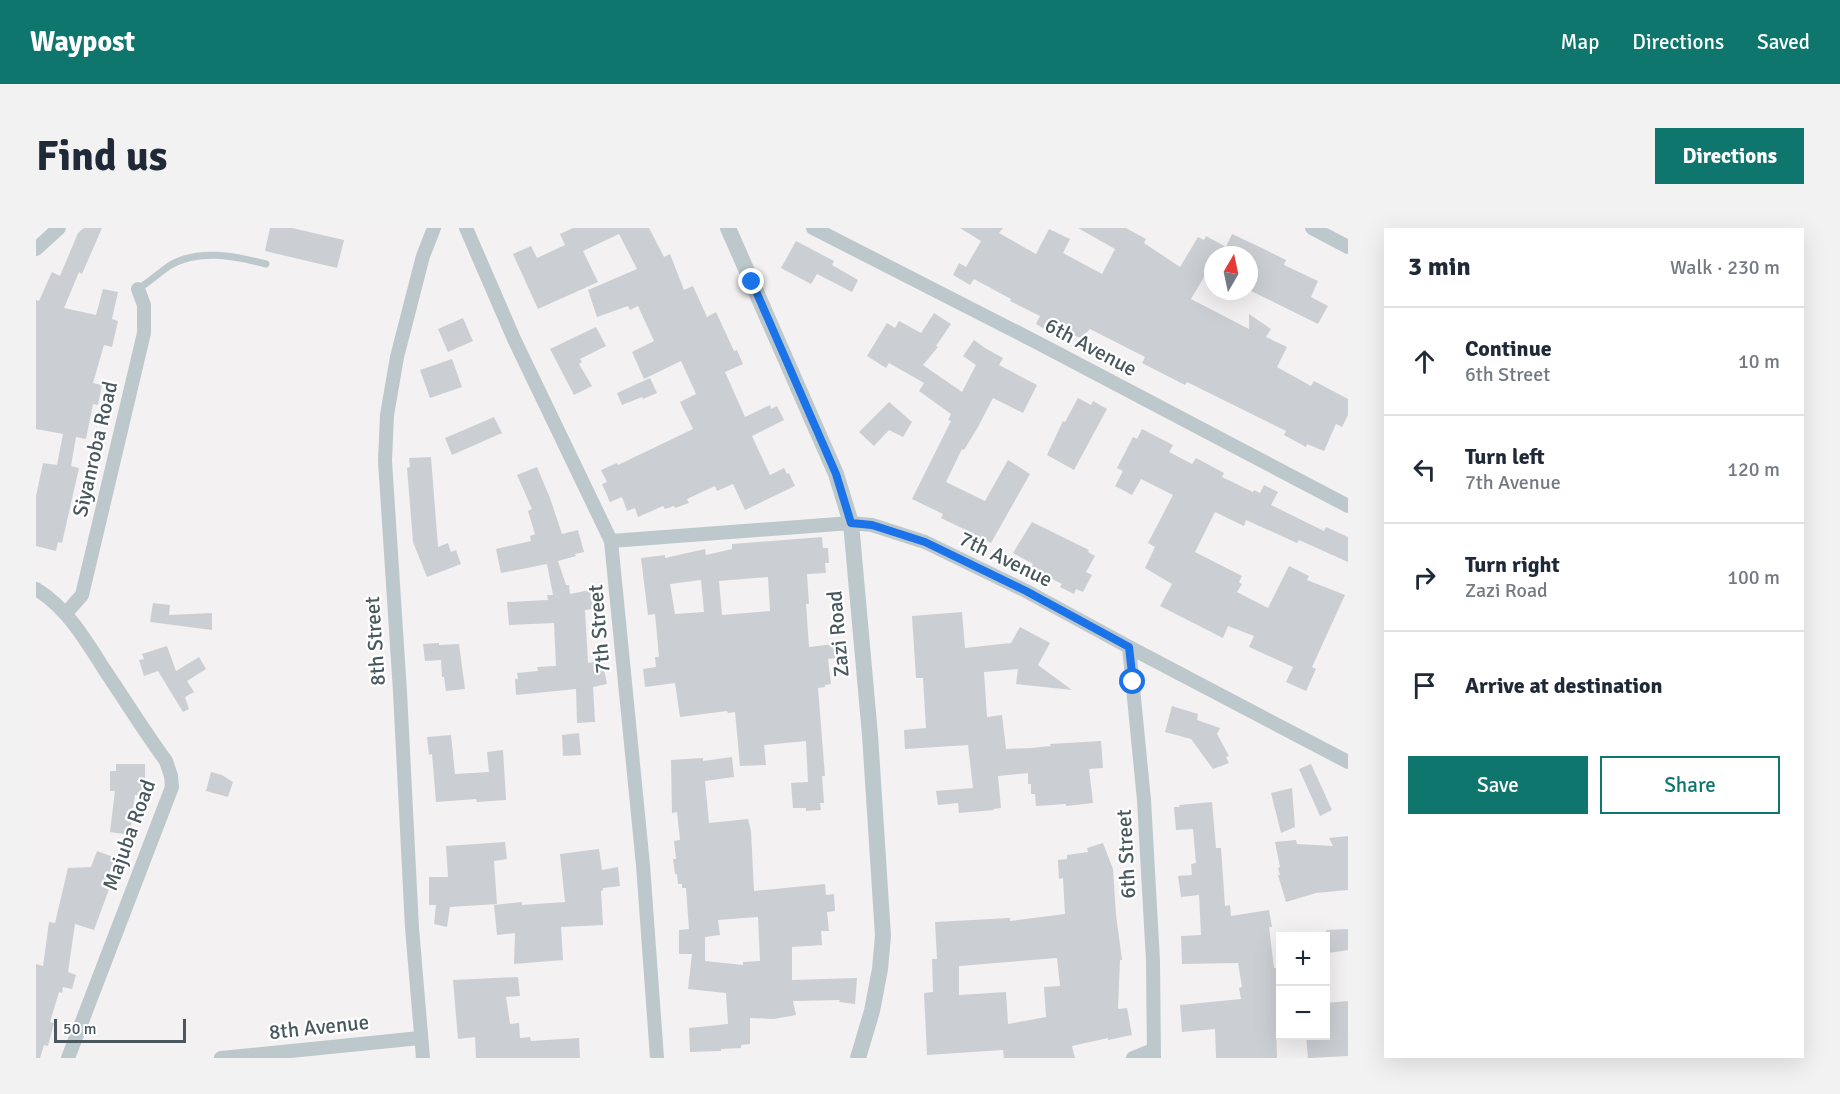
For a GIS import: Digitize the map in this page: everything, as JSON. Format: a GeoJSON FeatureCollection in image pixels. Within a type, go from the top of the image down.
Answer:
{"type":"FeatureCollection","features":[{"type":"Feature","properties":{"kind":"street"},"geometry":{"type":"LineString","coordinates":[[36,249],[59,228]]}},
{"type":"Feature","properties":{"kind":"street","name":"8th Street"},"geometry":{"type":"LineString","coordinates":[[423,1058],[412,928],[385,461],[387,415],[397,357],[423,256],[434,228]]}},
{"type":"Feature","properties":{"kind":"street","name":"7th Street"},"geometry":{"type":"LineString","coordinates":[[466,228],[519,349],[611,541],[643,866],[657,1058]]}},
{"type":"Feature","properties":{"kind":"street","name":"Zazi Road"},"geometry":{"type":"LineString","coordinates":[[728,228],[836,474],[851,523],[870,735],[883,936],[880,969],[872,1011],[858,1058]]}},
{"type":"Feature","properties":{"kind":"street","name":"6th Avenue"},"geometry":{"type":"LineString","coordinates":[[813,228],[1020,333],[1348,506]]}},
{"type":"Feature","properties":{"kind":"street"},"geometry":{"type":"LineString","coordinates":[[1312,228],[1348,247]]}},
{"type":"Feature","properties":{"kind":"street","name":"Siyanroba Road"},"geometry":{"type":"LineString","coordinates":[[66,613],[82,595],[144,333],[144,305],[138,289]]}},
{"type":"Feature","properties":{"kind":"street","name":"7th Avenue"},"geometry":{"type":"LineString","coordinates":[[611,541],[851,523],[872,525],[925,542],[1026,591],[1348,762]]}},
{"type":"Feature","properties":{"kind":"street","name":"Majuba Road"},"geometry":{"type":"LineString","coordinates":[[36,589],[49,597],[66,613],[166,761],[172,787],[68,1058]]}},
{"type":"Feature","properties":{"kind":"street","name":"6th Street"},"geometry":{"type":"LineString","coordinates":[[1129,647],[1144,800],[1153,961],[1153,1054]]}},
{"type":"Feature","properties":{"kind":"street","name":"8th Avenue"},"geometry":{"type":"LineString","coordinates":[[221,1058],[420,1038]]}},
{"type":"Feature","properties":{"kind":"street"},"geometry":{"type":"LineString","coordinates":[[1133,1058],[1153,1054]]}},
{"type":"Feature","properties":{"kind":"lane"},"geometry":{"type":"LineString","coordinates":[[138,289],[170,266],[187,258],[206,255],[238,257],[266,264]]}},
{"type":"Feature","properties":{"kind":"building"},"geometry":{"type":"Polygon","coordinates":[[[84,228],[102,228],[82,274],[79,272],[64,308],[96,315],[103,289],[118,292],[112,319],[118,321],[112,347],[104,345],[93,383],[102,385],[98,405],[93,404],[86,439],[76,437],[71,466],[79,468],[62,543],[58,542],[56,551],[36,546],[36,496],[43,463],[57,465],[63,434],[36,429],[36,300],[39,301],[52,272],[60,276],[78,233],[84,228]]]}},
{"type":"Feature","properties":{"kind":"building"},"geometry":{"type":"Polygon","coordinates":[[[270,228],[292,228],[344,240],[337,268],[265,251],[270,228]]]}},
{"type":"Feature","properties":{"kind":"building"},"geometry":{"type":"Polygon","coordinates":[[[573,228],[649,228],[664,257],[670,254],[684,290],[693,286],[707,317],[716,312],[734,351],[737,350],[743,364],[725,372],[745,417],[770,405],[771,409],[777,406],[784,420],[752,436],[770,475],[784,468],[795,486],[745,510],[733,484],[717,491],[715,486],[687,499],[689,503],[675,508],[674,506],[665,509],[663,506],[638,517],[635,508],[627,511],[622,497],[610,502],[602,484],[607,482],[601,470],[617,463],[618,465],[693,429],[680,402],[696,394],[681,361],[644,379],[632,352],[654,341],[638,306],[630,310],[628,306],[597,317],[588,290],[637,269],[619,234],[583,251],[598,282],[538,309],[513,254],[531,246],[537,258],[565,245],[560,234],[573,228]]]}},
{"type":"Feature","properties":{"kind":"building"},"geometry":{"type":"Polygon","coordinates":[[[960,228],[1003,228],[999,233],[1036,254],[1049,229],[1070,239],[1063,253],[1102,274],[1115,249],[1078,228],[1126,228],[1146,239],[1144,243],[1180,267],[1198,237],[1204,240],[1206,236],[1224,246],[1204,246],[1204,277],[1191,299],[1249,329],[1249,314],[1271,329],[1266,337],[1287,347],[1277,367],[1311,386],[1314,381],[1348,399],[1348,415],[1342,427],[1336,424],[1324,451],[1307,444],[1306,447],[1284,435],[1286,431],[1187,382],[1185,385],[1142,363],[1145,357],[1090,329],[1081,338],[1064,332],[1061,339],[1036,324],[1040,316],[974,279],[970,285],[953,275],[959,263],[966,267],[981,241],[960,228]]]}},
{"type":"Feature","properties":{"kind":"building"},"geometry":{"type":"Polygon","coordinates":[[[1232,234],[1257,246],[1226,246],[1232,234]]]}},
{"type":"Feature","properties":{"kind":"building"},"geometry":{"type":"Polygon","coordinates":[[[796,241],[834,261],[832,265],[858,280],[852,292],[817,274],[811,284],[781,268],[796,241]]]}},
{"type":"Feature","properties":{"kind":"building"},"geometry":{"type":"Polygon","coordinates":[[[1258,247],[1286,260],[1284,265],[1318,281],[1311,297],[1328,306],[1318,324],[1258,294],[1258,247]]]}},
{"type":"Feature","properties":{"kind":"building"},"geometry":{"type":"Polygon","coordinates":[[[934,313],[951,324],[936,346],[938,347],[923,365],[962,392],[976,365],[963,356],[974,340],[1003,358],[999,365],[1037,385],[1023,413],[993,398],[978,427],[964,450],[962,449],[946,482],[985,501],[1008,460],[1030,474],[991,543],[982,538],[980,543],[967,537],[970,532],[941,518],[943,514],[912,499],[951,421],[948,420],[951,414],[919,391],[924,383],[889,363],[886,368],[867,356],[887,323],[895,328],[899,321],[921,333],[934,313]]]}},
{"type":"Feature","properties":{"kind":"building"},"geometry":{"type":"Polygon","coordinates":[[[463,318],[473,341],[448,352],[438,329],[463,318]]]}},
{"type":"Feature","properties":{"kind":"building"},"geometry":{"type":"Polygon","coordinates":[[[596,327],[606,346],[580,359],[582,362],[579,364],[592,386],[574,395],[550,349],[596,327]]]}},
{"type":"Feature","properties":{"kind":"building"},"geometry":{"type":"Polygon","coordinates":[[[452,359],[462,387],[430,398],[420,370],[452,359]]]}},
{"type":"Feature","properties":{"kind":"building"},"geometry":{"type":"Polygon","coordinates":[[[650,378],[657,393],[622,405],[617,393],[650,378]]]}},
{"type":"Feature","properties":{"kind":"building"},"geometry":{"type":"Polygon","coordinates":[[[1078,398],[1091,405],[1093,401],[1107,409],[1074,470],[1047,455],[1063,421],[1065,422],[1078,398]]]}},
{"type":"Feature","properties":{"kind":"building"},"geometry":{"type":"Polygon","coordinates":[[[889,402],[912,422],[903,437],[889,430],[874,446],[859,432],[889,402]]]}},
{"type":"Feature","properties":{"kind":"building"},"geometry":{"type":"Polygon","coordinates":[[[494,417],[502,433],[452,455],[445,438],[494,417]]]}},
{"type":"Feature","properties":{"kind":"building"},"geometry":{"type":"Polygon","coordinates":[[[1142,429],[1173,445],[1169,452],[1192,464],[1196,458],[1224,473],[1222,477],[1253,492],[1254,490],[1260,493],[1264,485],[1278,492],[1271,505],[1324,531],[1326,527],[1348,537],[1348,562],[1299,540],[1297,543],[1246,520],[1244,526],[1215,512],[1195,552],[1242,576],[1239,582],[1242,584],[1237,592],[1268,608],[1289,566],[1309,576],[1307,580],[1345,595],[1312,667],[1316,669],[1306,691],[1286,682],[1293,667],[1249,647],[1254,636],[1228,626],[1223,638],[1160,606],[1172,584],[1145,568],[1155,547],[1148,543],[1173,495],[1141,479],[1132,495],[1115,486],[1123,471],[1117,468],[1133,437],[1137,439],[1142,429]]]}},
{"type":"Feature","properties":{"kind":"building"},"geometry":{"type":"Polygon","coordinates":[[[431,457],[438,547],[448,543],[451,552],[456,550],[461,564],[427,577],[413,542],[407,468],[410,467],[409,458],[431,457]]]}},
{"type":"Feature","properties":{"kind":"building"},"geometry":{"type":"Polygon","coordinates":[[[537,467],[562,534],[578,530],[584,552],[558,561],[566,585],[569,585],[570,594],[590,590],[593,609],[585,610],[588,663],[594,662],[596,671],[604,669],[607,684],[593,687],[595,722],[577,723],[576,689],[516,695],[517,673],[538,671],[537,667],[556,666],[554,623],[509,625],[507,602],[548,600],[547,595],[553,595],[547,564],[501,573],[496,549],[531,541],[530,536],[535,534],[528,511],[532,509],[517,475],[537,467]]]}},
{"type":"Feature","properties":{"kind":"building"},"geometry":{"type":"Polygon","coordinates":[[[1032,522],[1089,550],[1088,552],[1095,556],[1086,572],[1092,575],[1083,592],[1076,589],[1074,594],[1060,587],[1062,584],[1031,568],[1033,564],[1013,553],[1032,522]]]}},
{"type":"Feature","properties":{"kind":"building"},"geometry":{"type":"Polygon","coordinates":[[[822,537],[823,548],[828,548],[829,563],[825,563],[826,573],[807,574],[809,604],[806,604],[809,647],[834,644],[836,658],[828,659],[831,684],[818,688],[825,776],[822,776],[824,803],[820,803],[821,810],[806,811],[806,808],[793,808],[791,783],[808,782],[806,741],[764,745],[766,765],[740,766],[735,712],[680,717],[675,683],[645,687],[643,669],[656,667],[655,657],[659,657],[655,614],[648,615],[641,558],[665,555],[665,558],[705,549],[706,555],[732,549],[732,544],[822,537]],[[768,577],[719,581],[722,615],[770,611],[768,577]],[[701,580],[670,584],[675,614],[704,612],[701,580]]]}},
{"type":"Feature","properties":{"kind":"building"},"geometry":{"type":"Polygon","coordinates":[[[153,603],[170,605],[169,615],[212,613],[212,630],[150,622],[153,603]]]}},
{"type":"Feature","properties":{"kind":"building"},"geometry":{"type":"Polygon","coordinates":[[[962,612],[965,648],[1011,643],[1020,627],[1050,643],[1038,665],[1072,690],[1016,684],[1018,669],[984,672],[987,717],[1002,715],[1006,749],[1101,741],[1103,768],[1089,769],[1093,803],[1036,806],[1035,794],[1031,794],[1031,784],[1028,784],[1028,773],[998,776],[1001,808],[959,813],[958,803],[938,805],[936,791],[973,788],[968,745],[905,749],[904,730],[926,728],[923,678],[916,678],[912,616],[962,612]]]}},
{"type":"Feature","properties":{"kind":"building"},"geometry":{"type":"Polygon","coordinates":[[[439,643],[439,645],[459,644],[465,689],[446,691],[441,660],[425,661],[423,644],[439,643]]]}},
{"type":"Feature","properties":{"kind":"building"},"geometry":{"type":"Polygon","coordinates":[[[167,646],[176,671],[199,657],[206,669],[187,681],[194,692],[185,697],[189,709],[183,712],[158,671],[144,676],[139,660],[144,659],[142,654],[167,646]]]}},
{"type":"Feature","properties":{"kind":"building"},"geometry":{"type":"Polygon","coordinates":[[[1172,706],[1198,714],[1197,720],[1220,728],[1217,734],[1229,756],[1226,757],[1229,763],[1213,769],[1191,739],[1165,732],[1172,706]]]}},
{"type":"Feature","properties":{"kind":"building"},"geometry":{"type":"Polygon","coordinates":[[[579,733],[581,755],[563,756],[562,735],[579,733]]]}},
{"type":"Feature","properties":{"kind":"building"},"geometry":{"type":"Polygon","coordinates":[[[451,735],[455,774],[489,772],[487,752],[503,750],[506,800],[477,802],[476,799],[436,802],[432,754],[429,755],[427,737],[451,735]]]}},
{"type":"Feature","properties":{"kind":"building"},"geometry":{"type":"Polygon","coordinates":[[[732,757],[734,777],[705,781],[709,823],[748,819],[751,831],[754,891],[825,884],[826,895],[834,894],[835,911],[827,912],[829,931],[821,931],[822,945],[792,947],[792,980],[857,978],[855,1004],[839,1002],[840,1000],[793,1001],[796,1015],[774,1019],[750,1018],[750,1044],[741,1045],[741,1048],[721,1049],[721,1051],[690,1052],[689,1028],[728,1024],[726,993],[688,989],[692,954],[679,954],[679,930],[689,929],[686,888],[678,884],[673,859],[676,859],[674,841],[680,840],[677,812],[672,813],[671,760],[703,758],[703,761],[732,757]],[[758,917],[718,920],[720,935],[705,937],[705,961],[743,965],[743,962],[760,961],[758,917]]]}},
{"type":"Feature","properties":{"kind":"building"},"geometry":{"type":"Polygon","coordinates":[[[116,764],[145,764],[145,796],[135,795],[130,835],[110,832],[115,791],[110,791],[110,771],[116,771],[116,764]]]}},
{"type":"Feature","properties":{"kind":"building"},"geometry":{"type":"Polygon","coordinates":[[[1311,764],[1332,810],[1320,816],[1299,769],[1311,764]]]}},
{"type":"Feature","properties":{"kind":"building"},"geometry":{"type":"Polygon","coordinates":[[[211,772],[222,775],[233,782],[228,797],[206,791],[211,772]]]}},
{"type":"Feature","properties":{"kind":"building"},"geometry":{"type":"Polygon","coordinates":[[[1292,788],[1295,827],[1281,833],[1271,793],[1292,788]]]}},
{"type":"Feature","properties":{"kind":"building"},"geometry":{"type":"Polygon","coordinates":[[[1212,802],[1216,848],[1221,848],[1225,906],[1230,905],[1231,916],[1269,910],[1272,927],[1269,927],[1274,968],[1276,968],[1277,1058],[1216,1058],[1215,1029],[1182,1032],[1180,1005],[1241,999],[1239,988],[1242,987],[1238,963],[1182,964],[1181,936],[1201,935],[1199,895],[1181,897],[1178,876],[1192,875],[1191,864],[1196,863],[1193,829],[1176,830],[1174,807],[1180,807],[1179,805],[1212,802]]]}},
{"type":"Feature","properties":{"kind":"building"},"geometry":{"type":"Polygon","coordinates":[[[1348,836],[1348,890],[1316,893],[1286,902],[1278,875],[1280,875],[1278,868],[1280,867],[1275,842],[1296,840],[1297,844],[1333,846],[1329,838],[1348,836]]]}},
{"type":"Feature","properties":{"kind":"building"},"geometry":{"type":"Polygon","coordinates":[[[505,842],[507,859],[494,861],[497,904],[450,907],[447,927],[434,924],[436,905],[429,905],[429,877],[448,877],[446,846],[505,842]]]}},
{"type":"Feature","properties":{"kind":"building"},"geometry":{"type":"Polygon","coordinates":[[[1103,843],[1113,869],[1122,960],[1120,960],[1118,1009],[1127,1008],[1132,1035],[1072,1046],[1075,1058],[1004,1058],[1003,1050],[927,1055],[924,993],[933,992],[932,959],[937,959],[935,922],[1010,918],[1010,921],[1065,914],[1063,878],[1059,879],[1058,860],[1067,859],[1067,855],[1088,852],[1087,848],[1103,843]],[[1057,958],[959,966],[959,995],[1006,992],[1008,1024],[1046,1017],[1044,987],[1060,986],[1057,958]]]}},
{"type":"Feature","properties":{"kind":"building"},"geometry":{"type":"Polygon","coordinates":[[[599,849],[602,870],[618,867],[620,886],[603,888],[601,891],[603,925],[561,927],[563,960],[514,964],[515,933],[497,935],[494,905],[522,902],[522,905],[565,902],[560,854],[599,849]]]}},
{"type":"Feature","properties":{"kind":"building"},"geometry":{"type":"Polygon","coordinates":[[[97,851],[113,857],[107,878],[112,881],[94,930],[75,924],[68,972],[76,975],[72,989],[63,987],[62,993],[59,992],[50,1022],[54,1023],[48,1046],[44,1045],[40,1058],[36,1058],[36,964],[43,966],[49,922],[55,923],[68,868],[91,867],[97,851]]]}},
{"type":"Feature","properties":{"kind":"building"},"geometry":{"type":"Polygon","coordinates":[[[1348,929],[1348,950],[1330,953],[1330,932],[1326,930],[1348,929]]]}},
{"type":"Feature","properties":{"kind":"building"},"geometry":{"type":"Polygon","coordinates":[[[518,977],[520,996],[506,997],[510,1024],[519,1023],[520,1038],[530,1037],[531,1041],[579,1038],[580,1058],[476,1058],[475,1037],[458,1039],[453,980],[518,977]]]}},
{"type":"Feature","properties":{"kind":"building"},"geometry":{"type":"Polygon","coordinates":[[[1348,1001],[1348,1056],[1308,1058],[1306,1040],[1330,1040],[1330,1003],[1348,1001]]]}},
{"type":"Feature","properties":{"kind":"route"},"geometry":{"type":"LineString","coordinates":[[752,282],[836,474],[851,523],[872,525],[925,542],[1026,591],[1129,647],[1133,682]]}}]}
